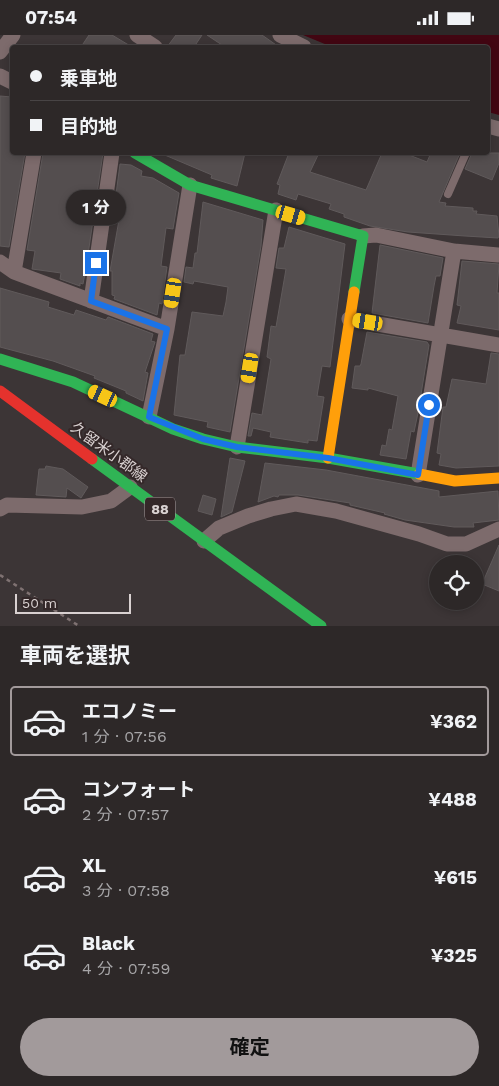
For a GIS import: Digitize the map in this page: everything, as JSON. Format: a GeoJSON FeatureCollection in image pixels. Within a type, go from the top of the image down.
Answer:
{"type":"FeatureCollection","features":[{"type":"Feature","properties":{"kind":"street"},"geometry":{"type":"LineString","coordinates":[[0,51],[13,35]]}},
{"type":"Feature","properties":{"kind":"street"},"geometry":{"type":"LineString","coordinates":[[137,35],[152,45]]}},
{"type":"Feature","properties":{"kind":"street"},"geometry":{"type":"LineString","coordinates":[[280,35],[300,45]]}},
{"type":"Feature","properties":{"kind":"street"},"geometry":{"type":"LineString","coordinates":[[14,272],[34,155]]}},
{"type":"Feature","properties":{"kind":"street"},"geometry":{"type":"LineString","coordinates":[[91,301],[112,155]]}},
{"type":"Feature","properties":{"kind":"street"},"geometry":{"type":"LineString","coordinates":[[138,155],[190,185],[363,236],[376,235],[454,251],[498,255]]}},
{"type":"Feature","properties":{"kind":"street"},"geometry":{"type":"LineString","coordinates":[[149,417],[167,329],[190,185]]}},
{"type":"Feature","properties":{"kind":"street"},"geometry":{"type":"LineString","coordinates":[[237,447],[276,210]]}},
{"type":"Feature","properties":{"kind":"street"},"geometry":{"type":"LineString","coordinates":[[328,458],[363,236]]}},
{"type":"Feature","properties":{"kind":"street"},"geometry":{"type":"LineString","coordinates":[[418,475],[454,251]]}},
{"type":"Feature","properties":{"kind":"street"},"geometry":{"type":"LineString","coordinates":[[0,262],[14,272],[167,329]]}},
{"type":"Feature","properties":{"kind":"street"},"geometry":{"type":"LineString","coordinates":[[349,319],[499,345]]}},
{"type":"Feature","properties":{"kind":"street"},"geometry":{"type":"LineString","coordinates":[[0,359],[73,382],[149,417],[203,439],[237,447],[328,458],[455,481],[499,478]]}},
{"type":"Feature","properties":{"kind":"street","name":"久留米小郡線"},"geometry":{"type":"LineString","coordinates":[[0,391],[321,626]]}},
{"type":"Feature","properties":{"kind":"street"},"geometry":{"type":"LineString","coordinates":[[0,509],[7,505],[82,507],[110,501],[130,487]]}},
{"type":"Feature","properties":{"kind":"street"},"geometry":{"type":"LineString","coordinates":[[204,541],[219,528],[248,516],[271,509],[296,505],[336,511],[419,534],[447,545],[466,544],[499,529]]}},
{"type":"Feature","properties":{"kind":"lane"},"geometry":{"type":"LineString","coordinates":[[448,194],[465,155]]}},
{"type":"Feature","properties":{"kind":"path"},"geometry":{"type":"LineString","coordinates":[[0,575],[79,626]]}},
{"type":"Feature","properties":{"kind":"shaded area"},"geometry":{"type":"Polygon","coordinates":[[[303,35],[499,35],[499,115],[490,113],[490,45],[327,45],[303,35]]]}},
{"type":"Feature","properties":{"kind":"building"},"geometry":{"type":"Polygon","coordinates":[[[89,35],[112,35],[129,45],[82,45],[89,35]]]}},
{"type":"Feature","properties":{"kind":"building"},"geometry":{"type":"Polygon","coordinates":[[[176,35],[202,35],[195,45],[168,45],[176,35]]]}},
{"type":"Feature","properties":{"kind":"building"},"geometry":{"type":"Polygon","coordinates":[[[207,35],[262,35],[276,45],[222,45],[207,35]]]}},
{"type":"Feature","properties":{"kind":"building"},"geometry":{"type":"Polygon","coordinates":[[[0,96],[10,97],[10,155],[25,155],[9,247],[0,246],[0,96]]]}},
{"type":"Feature","properties":{"kind":"building"},"geometry":{"type":"Polygon","coordinates":[[[499,153],[499,163],[492,180],[465,169],[471,155],[499,153]]]}},
{"type":"Feature","properties":{"kind":"building"},"geometry":{"type":"Polygon","coordinates":[[[43,155],[103,155],[83,284],[80,283],[80,286],[60,279],[61,273],[32,269],[35,251],[27,250],[43,155]]]}},
{"type":"Feature","properties":{"kind":"building"},"geometry":{"type":"Polygon","coordinates":[[[165,155],[245,155],[237,186],[211,178],[212,175],[165,155]]]}},
{"type":"Feature","properties":{"kind":"building"},"geometry":{"type":"Polygon","coordinates":[[[288,155],[318,155],[310,172],[366,190],[381,155],[409,155],[427,162],[430,155],[459,155],[439,202],[446,203],[445,206],[473,208],[473,211],[477,211],[476,214],[497,216],[499,236],[498,238],[408,232],[370,226],[344,217],[344,214],[329,209],[331,204],[298,194],[296,200],[278,194],[280,185],[277,184],[288,155]]]}},
{"type":"Feature","properties":{"kind":"building"},"geometry":{"type":"Polygon","coordinates":[[[120,164],[131,165],[142,171],[141,176],[153,178],[179,193],[173,229],[166,228],[161,266],[167,267],[162,304],[159,303],[157,315],[114,299],[115,296],[112,295],[112,271],[110,271],[122,203],[115,202],[120,164]]]}},
{"type":"Feature","properties":{"kind":"building"},"geometry":{"type":"Polygon","coordinates":[[[203,202],[263,220],[261,246],[230,432],[207,427],[208,422],[174,415],[180,355],[185,355],[192,312],[223,316],[226,302],[228,287],[194,281],[193,284],[184,282],[186,267],[193,268],[195,253],[197,253],[203,202]]]}},
{"type":"Feature","properties":{"kind":"building"},"geometry":{"type":"Polygon","coordinates":[[[289,227],[345,244],[330,367],[322,366],[317,396],[324,397],[317,441],[308,440],[308,443],[270,437],[271,432],[253,428],[251,436],[248,436],[252,413],[262,415],[271,359],[267,357],[271,326],[276,327],[286,269],[276,268],[279,248],[284,248],[289,227]]]}},
{"type":"Feature","properties":{"kind":"building"},"geometry":{"type":"Polygon","coordinates":[[[380,245],[443,258],[440,276],[436,276],[428,323],[372,313],[380,245]]]}},
{"type":"Feature","properties":{"kind":"building"},"geometry":{"type":"Polygon","coordinates":[[[462,261],[499,264],[497,293],[499,293],[499,330],[457,323],[461,306],[457,305],[462,261]]]}},
{"type":"Feature","properties":{"kind":"building"},"geometry":{"type":"Polygon","coordinates":[[[0,288],[49,302],[48,307],[74,315],[76,310],[106,320],[108,317],[153,334],[151,341],[155,342],[145,372],[148,373],[143,401],[126,393],[126,391],[94,378],[95,376],[53,361],[0,347],[0,288]]]}},
{"type":"Feature","properties":{"kind":"building"},"geometry":{"type":"Polygon","coordinates":[[[367,332],[427,342],[429,345],[418,413],[414,432],[411,431],[406,459],[380,455],[382,445],[386,446],[389,429],[392,430],[398,396],[368,388],[368,390],[352,388],[355,366],[360,366],[361,364],[367,332]]]}},
{"type":"Feature","properties":{"kind":"building"},"geometry":{"type":"Polygon","coordinates":[[[491,353],[499,354],[499,466],[456,468],[439,465],[441,454],[437,453],[443,407],[446,407],[452,379],[486,384],[491,353]]]}},
{"type":"Feature","properties":{"kind":"building"},"geometry":{"type":"Polygon","coordinates":[[[230,458],[245,461],[232,512],[221,517],[230,458]]]}},
{"type":"Feature","properties":{"kind":"building"},"geometry":{"type":"Polygon","coordinates":[[[265,463],[326,470],[439,491],[439,497],[498,491],[499,520],[473,523],[474,527],[454,527],[405,520],[350,505],[350,503],[298,495],[279,495],[278,497],[274,496],[258,502],[265,463]]]}},
{"type":"Feature","properties":{"kind":"building"},"geometry":{"type":"Polygon","coordinates":[[[46,466],[63,469],[88,487],[81,498],[67,488],[66,497],[36,495],[39,469],[45,469],[46,466]]]}},
{"type":"Feature","properties":{"kind":"building"},"geometry":{"type":"Polygon","coordinates":[[[203,495],[216,499],[212,515],[198,511],[203,495]]]}},
{"type":"Feature","properties":{"kind":"building"},"geometry":{"type":"Polygon","coordinates":[[[499,545],[499,591],[484,585],[484,579],[499,545]]]}},
{"type":"Feature","properties":{"kind":"traffic: fast"},"geometry":{"type":"LineString","coordinates":[[138,155],[190,185],[363,236],[354,292]]}},
{"type":"Feature","properties":{"kind":"traffic: fast"},"geometry":{"type":"LineString","coordinates":[[0,359],[73,382],[173,429],[203,439],[237,447],[328,458],[419,474]]}},
{"type":"Feature","properties":{"kind":"traffic: fast"},"geometry":{"type":"LineString","coordinates":[[92,459],[321,626]]}},
{"type":"Feature","properties":{"kind":"traffic: slow"},"geometry":{"type":"LineString","coordinates":[[328,458],[354,292]]}},
{"type":"Feature","properties":{"kind":"traffic: slow"},"geometry":{"type":"LineString","coordinates":[[419,474],[455,481],[499,478]]}},
{"type":"Feature","properties":{"kind":"traffic: jam"},"geometry":{"type":"LineString","coordinates":[[0,391],[92,459]]}},
{"type":"Feature","properties":{"kind":"route"},"geometry":{"type":"LineString","coordinates":[[96,263],[91,301],[167,329],[149,417],[173,429],[203,439],[237,447],[328,458],[418,475],[429,405]]}}]}
